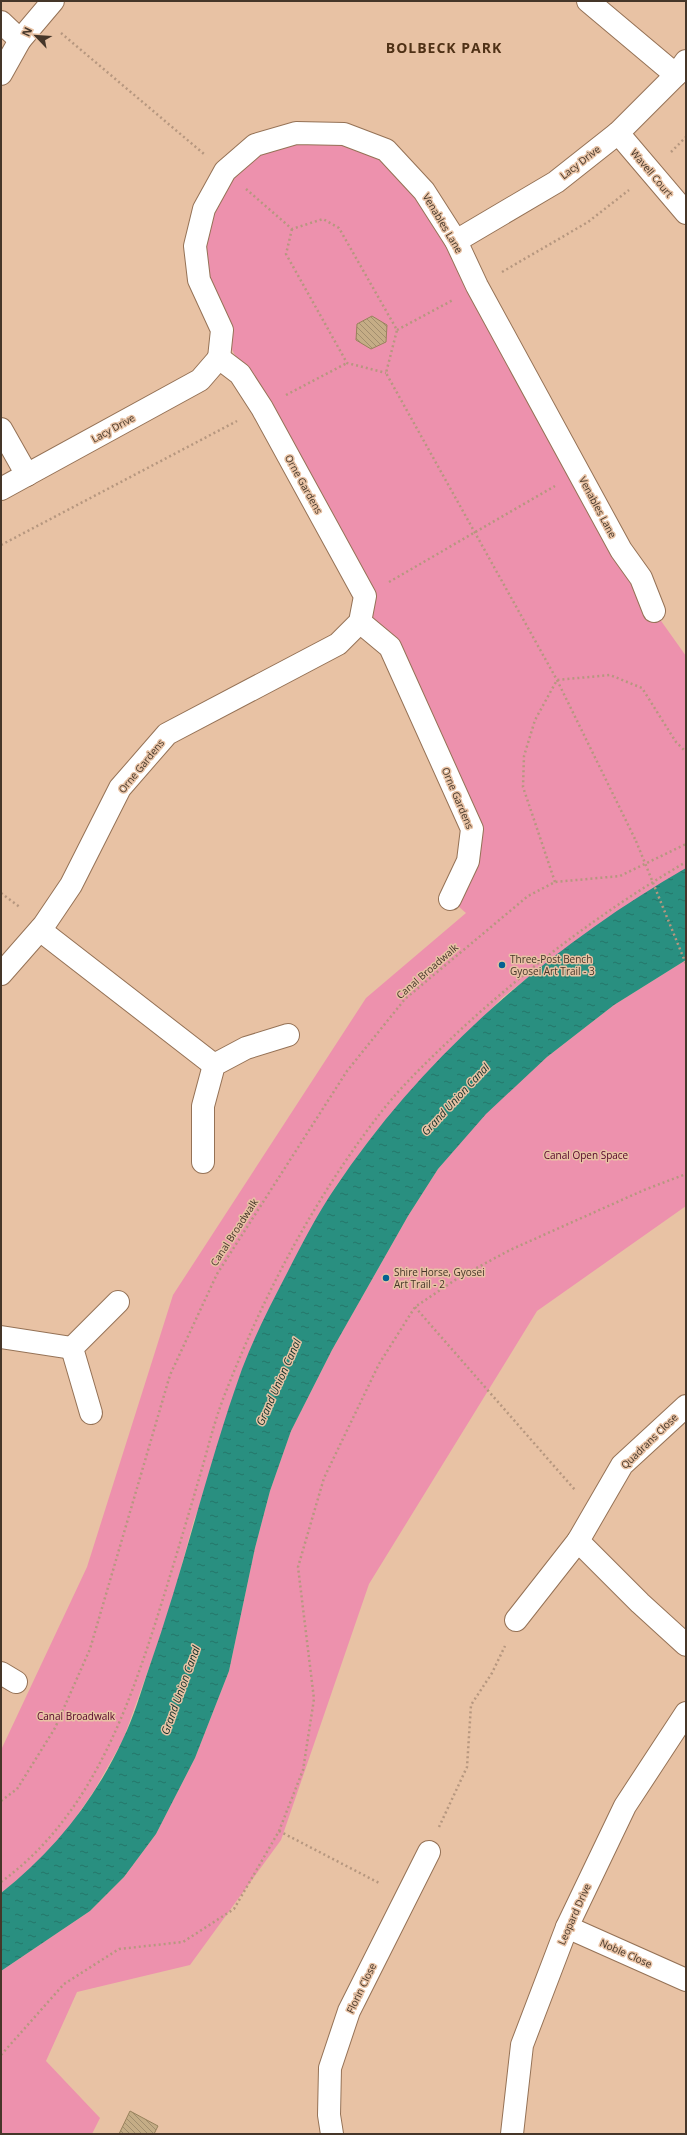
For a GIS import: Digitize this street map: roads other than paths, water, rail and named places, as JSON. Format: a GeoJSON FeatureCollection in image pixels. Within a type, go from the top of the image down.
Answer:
{"type":"FeatureCollection","features":[{"type":"Feature","properties":{"kind":"street"},"geometry":{"type":"LineString","coordinates":[[588,1],[681,68]]}},
{"type":"Feature","properties":{"kind":"street"},"geometry":{"type":"LineString","coordinates":[[1,74],[20,40],[46,8]]}},
{"type":"Feature","properties":{"kind":"street"},"geometry":{"type":"LineString","coordinates":[[1,22],[20,40]]}},
{"type":"Feature","properties":{"kind":"street","name":"Lacy Drive"},"geometry":{"type":"LineString","coordinates":[[456,241],[556,182],[618,133],[681,68]]}},
{"type":"Feature","properties":{"kind":"street","name":"Venables Lane"},"geometry":{"type":"LineString","coordinates":[[219,358],[222,330],[199,280],[196,246],[204,209],[224,171],[255,145],[296,133],[344,134],[386,150],[424,191],[456,241],[477,286],[621,550],[641,578],[654,611]]}},
{"type":"Feature","properties":{"kind":"street","name":"Wavell Court"},"geometry":{"type":"LineString","coordinates":[[618,133],[686,213]]}},
{"type":"Feature","properties":{"kind":"street","name":"Lacy Drive"},"geometry":{"type":"LineString","coordinates":[[1,489],[200,380],[219,358]]}},
{"type":"Feature","properties":{"kind":"street","name":"Orne Gardens"},"geometry":{"type":"LineString","coordinates":[[1,974],[40,930],[71,885],[120,788],[167,734],[338,644],[360,622],[365,596],[262,408],[240,374],[219,358]]}},
{"type":"Feature","properties":{"kind":"street"},"geometry":{"type":"LineString","coordinates":[[1,429],[27,475]]}},
{"type":"Feature","properties":{"kind":"street","name":"Orne Gardens"},"geometry":{"type":"LineString","coordinates":[[360,622],[390,647],[472,828],[468,861],[450,899]]}},
{"type":"Feature","properties":{"kind":"street"},"geometry":{"type":"LineString","coordinates":[[40,930],[214,1065]]}},
{"type":"Feature","properties":{"kind":"street"},"geometry":{"type":"LineString","coordinates":[[202,1162],[203,1106],[214,1065],[246,1048],[288,1035]]}},
{"type":"Feature","properties":{"kind":"street"},"geometry":{"type":"LineString","coordinates":[[72,1348],[118,1302]]}},
{"type":"Feature","properties":{"kind":"street"},"geometry":{"type":"LineString","coordinates":[[1,1337],[72,1348]]}},
{"type":"Feature","properties":{"kind":"street"},"geometry":{"type":"LineString","coordinates":[[72,1348],[90,1413]]}},
{"type":"Feature","properties":{"kind":"street","name":"Quadrans Close"},"geometry":{"type":"LineString","coordinates":[[516,1620],[578,1542],[596,1513],[622,1465],[686,1406]]}},
{"type":"Feature","properties":{"kind":"street"},"geometry":{"type":"LineString","coordinates":[[578,1542],[640,1603],[686,1645]]}},
{"type":"Feature","properties":{"kind":"street","name":"Leopard Drive"},"geometry":{"type":"LineString","coordinates":[[512,2134],[522,2045],[567,1927],[625,1806],[686,1713]]}},
{"type":"Feature","properties":{"kind":"street","name":"Florin Close"},"geometry":{"type":"LineString","coordinates":[[332,2134],[329,2115],[330,2068],[349,2011],[429,1852]]}},
{"type":"Feature","properties":{"kind":"street","name":"Noble Close"},"geometry":{"type":"LineString","coordinates":[[567,1927],[686,1980]]}},
{"type":"Feature","properties":{"kind":"water","name":"Grand Union Canal"},"geometry":{"type":"Polygon","coordinates":[[[686,868],[686,960],[614,1005],[547,1057],[486,1114],[438,1169],[408,1216],[332,1350],[291,1431],[270,1491],[255,1548],[229,1671],[195,1758],[156,1834],[124,1877],[90,1911],[1,1971],[1,1893],[38,1860],[71,1824],[99,1783],[127,1731],[162,1631],[229,1406],[242,1369],[257,1333],[274,1299],[309,1231],[328,1199],[370,1140],[408,1093],[492,1008],[538,969],[586,933],[635,899],[686,868]]]}},
{"type":"Feature","properties":{"kind":"place","name":"Three-Post Bench Gyosei Art Trail - 3"},"geometry":{"type":"Point","coordinates":[502,965]}},
{"type":"Feature","properties":{"kind":"place","name":"Shire Horse, Gyosei Art Trail - 2"},"geometry":{"type":"Point","coordinates":[386,1278]}},
{"type":"Feature","properties":{"kind":"district","name":"BOLBECK PARK"},"geometry":{"type":"Point","coordinates":[444,47]}},
{"type":"Feature","properties":{"kind":"park label","name":"Canal Open Space"},"geometry":{"type":"Point","coordinates":[586,1155]}},
{"type":"Feature","properties":{"kind":"park label","name":"Canal Broadwalk"},"geometry":{"type":"Point","coordinates":[76,1716]}}]}
